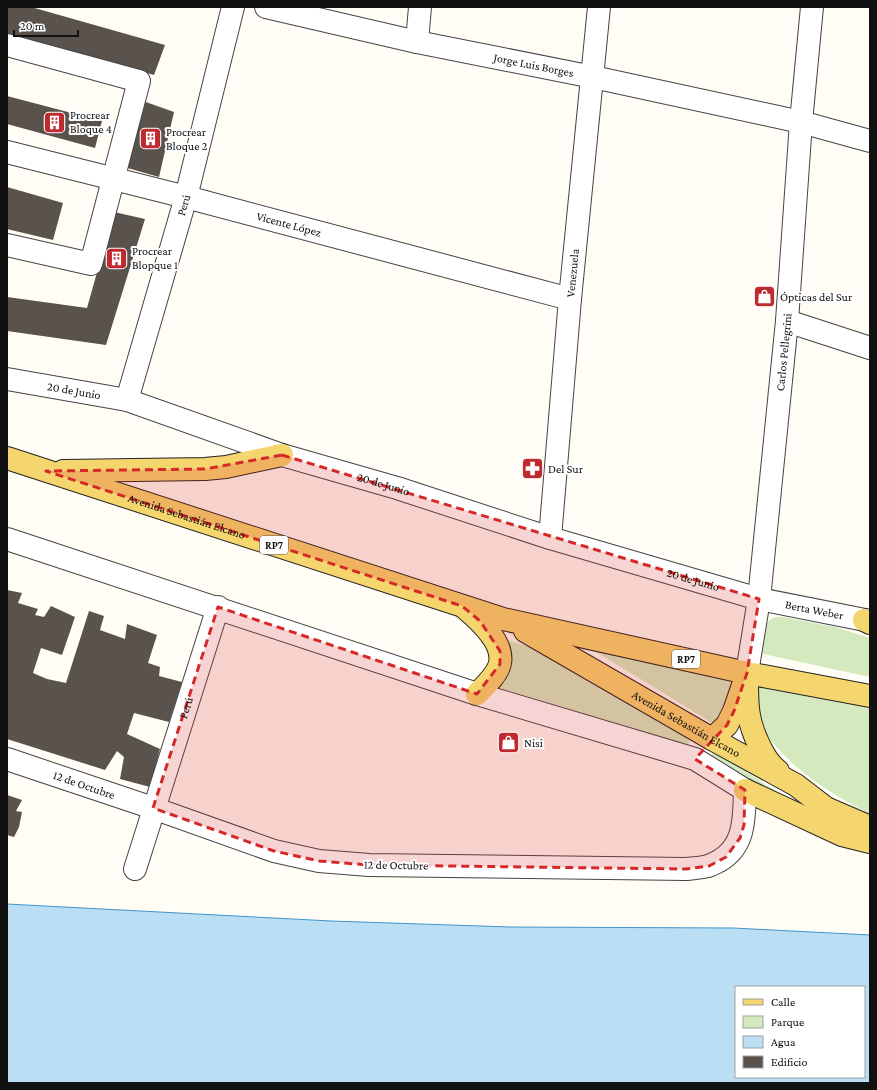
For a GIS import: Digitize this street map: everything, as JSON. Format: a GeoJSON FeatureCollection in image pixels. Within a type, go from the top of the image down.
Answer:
{"type":"FeatureCollection","features":[{"type":"Feature","properties":{"kind":"main road"},"geometry":{"type":"LineString","coordinates":[[46,471],[205,469],[226,467],[282,455]]}},
{"type":"Feature","properties":{"kind":"main road","name":"Avenida Sebastián Elcano"},"geometry":{"type":"LineString","coordinates":[[7,458],[503,619],[747,673],[870,696]]}},
{"type":"Feature","properties":{"kind":"main road"},"geometry":{"type":"LineString","coordinates":[[462,606],[480,621],[500,651],[500,664],[490,681],[478,694]]}},
{"type":"Feature","properties":{"kind":"main road","name":"Avenida Sebastián Elcano"},"geometry":{"type":"LineString","coordinates":[[503,619],[574,658],[630,693],[796,785],[826,808],[870,827]]}},
{"type":"Feature","properties":{"kind":"main road"},"geometry":{"type":"LineString","coordinates":[[712,739],[727,725],[734,711],[747,673]]}},
{"type":"Feature","properties":{"kind":"main road"},"geometry":{"type":"LineString","coordinates":[[747,673],[747,702],[749,721],[755,738],[772,767],[796,785]]}},
{"type":"Feature","properties":{"kind":"main road"},"geometry":{"type":"LineString","coordinates":[[745,790],[842,835],[870,842]]}},
{"type":"Feature","properties":{"kind":"street","name":"Perú"},"geometry":{"type":"LineString","coordinates":[[127,400],[186,197],[233,7]]}},
{"type":"Feature","properties":{"kind":"street","name":"Jorge Luis Borges"},"geometry":{"type":"LineString","coordinates":[[266,7],[417,42],[593,77],[801,122],[870,141]]}},
{"type":"Feature","properties":{"kind":"street"},"geometry":{"type":"LineString","coordinates":[[417,42],[420,7]]}},
{"type":"Feature","properties":{"kind":"street","name":"Venezuela"},"geometry":{"type":"LineString","coordinates":[[550,538],[570,299],[599,7]]}},
{"type":"Feature","properties":{"kind":"street","name":"Carlos Pellegrini"},"geometry":{"type":"LineString","coordinates":[[747,673],[759,599],[787,321],[801,122],[812,7]]}},
{"type":"Feature","properties":{"kind":"street"},"geometry":{"type":"LineString","coordinates":[[7,45],[139,81],[91,264],[7,245]]}},
{"type":"Feature","properties":{"kind":"street","name":"Vicente López"},"geometry":{"type":"LineString","coordinates":[[7,152],[186,197],[570,299]]}},
{"type":"Feature","properties":{"kind":"street"},"geometry":{"type":"LineString","coordinates":[[787,321],[870,348]]}},
{"type":"Feature","properties":{"kind":"street","name":"20 de Junio"},"geometry":{"type":"LineString","coordinates":[[7,379],[127,400],[282,455],[396,488],[550,538],[759,599]]}},
{"type":"Feature","properties":{"kind":"street"},"geometry":{"type":"LineString","coordinates":[[7,539],[218,607],[478,694],[695,759],[745,790]]}},
{"type":"Feature","properties":{"kind":"street","name":"Berta Weber"},"geometry":{"type":"LineString","coordinates":[[759,599],[868,621]]}},
{"type":"Feature","properties":{"kind":"street","name":"Perú"},"geometry":{"type":"LineString","coordinates":[[135,869],[153,808],[218,607]]}},
{"type":"Feature","properties":{"kind":"street"},"geometry":{"type":"LineString","coordinates":[[695,759],[712,739]]}},
{"type":"Feature","properties":{"kind":"street","name":"12 de Octubre"},"geometry":{"type":"LineString","coordinates":[[7,759],[153,808],[274,851],[319,861],[369,865],[686,869],[709,866],[726,857],[740,838],[744,825],[745,790]]}},
{"type":"Feature","properties":{"kind":"highlighted area"},"geometry":{"type":"Polygon","coordinates":[[[282,455],[759,599],[747,673],[734,711],[727,725],[695,759],[745,790],[744,825],[740,838],[726,857],[709,866],[686,869],[369,865],[319,861],[274,851],[153,808],[218,607],[477,694],[500,664],[500,651],[480,621],[462,606],[46,471],[205,469],[282,455]]]}},
{"type":"Feature","properties":{"kind":"green space"},"geometry":{"type":"Polygon","coordinates":[[[775,617],[783,617],[835,627],[870,638],[870,677],[758,653],[763,628],[775,617]]]}},
{"type":"Feature","properties":{"kind":"green space"},"geometry":{"type":"Polygon","coordinates":[[[575,639],[738,679],[714,724],[575,639]]]}},
{"type":"Feature","properties":{"kind":"green space"},"geometry":{"type":"Polygon","coordinates":[[[507,640],[544,652],[688,737],[689,742],[687,745],[497,687],[507,677],[511,666],[507,640]]]}},
{"type":"Feature","properties":{"kind":"green space"},"geometry":{"type":"Polygon","coordinates":[[[755,682],[870,704],[870,814],[817,783],[782,754],[772,742],[757,718],[755,682]]]}},
{"type":"Feature","properties":{"kind":"green space"},"geometry":{"type":"Polygon","coordinates":[[[713,753],[718,754],[803,808],[765,792],[710,756],[713,753]]]}},
{"type":"Feature","properties":{"kind":"water"},"geometry":{"type":"Polygon","coordinates":[[[7,904],[331,921],[510,927],[733,928],[870,935],[870,1083],[7,1083],[7,904]]]}},
{"type":"Feature","properties":{"kind":"building"},"geometry":{"type":"Polygon","coordinates":[[[7,7],[31,7],[165,45],[154,75],[7,34],[7,7]]]}},
{"type":"Feature","properties":{"kind":"building","name":"Procrear Bloque 4"},"geometry":{"type":"Polygon","coordinates":[[[7,96],[102,121],[95,148],[7,124],[7,96]]]}},
{"type":"Feature","properties":{"kind":"building","name":"Procrear Bloque 2"},"geometry":{"type":"Polygon","coordinates":[[[143,101],[174,112],[159,177],[124,167],[143,101]]]}},
{"type":"Feature","properties":{"kind":"building"},"geometry":{"type":"Polygon","coordinates":[[[7,187],[63,203],[53,240],[7,229],[7,187]]]}},
{"type":"Feature","properties":{"kind":"building","name":"Procrear Blopque 1"},"geometry":{"type":"Polygon","coordinates":[[[114,212],[145,219],[106,345],[7,331],[7,297],[87,308],[114,212]]]}},
{"type":"Feature","properties":{"kind":"building"},"geometry":{"type":"Polygon","coordinates":[[[7,590],[22,593],[18,603],[38,609],[35,615],[44,617],[51,606],[75,617],[62,655],[41,648],[33,673],[47,679],[66,683],[89,611],[104,616],[100,630],[125,639],[127,624],[157,635],[148,663],[160,667],[159,676],[182,682],[169,722],[134,713],[127,734],[160,749],[150,787],[120,779],[124,757],[117,751],[105,770],[7,739],[7,590]]]}},
{"type":"Feature","properties":{"kind":"building"},"geometry":{"type":"Polygon","coordinates":[[[7,795],[22,800],[16,811],[22,812],[19,827],[14,837],[7,835],[7,795]]]}},
{"type":"Feature","properties":{"kind":"place","name":"Procrear Bloque 4"},"geometry":{"type":"Point","coordinates":[55,122]}},
{"type":"Feature","properties":{"kind":"place","name":"Procrear Bloque 2"},"geometry":{"type":"Point","coordinates":[150,139]}},
{"type":"Feature","properties":{"kind":"place","name":"Procrear Blopque 1"},"geometry":{"type":"Point","coordinates":[117,258]}},
{"type":"Feature","properties":{"kind":"place","name":"Ópticas del Sur"},"geometry":{"type":"Point","coordinates":[765,297]}},
{"type":"Feature","properties":{"kind":"place","name":"Del Sur"},"geometry":{"type":"Point","coordinates":[533,469]}},
{"type":"Feature","properties":{"kind":"place","name":"Nisi"},"geometry":{"type":"Point","coordinates":[508,743]}}]}
